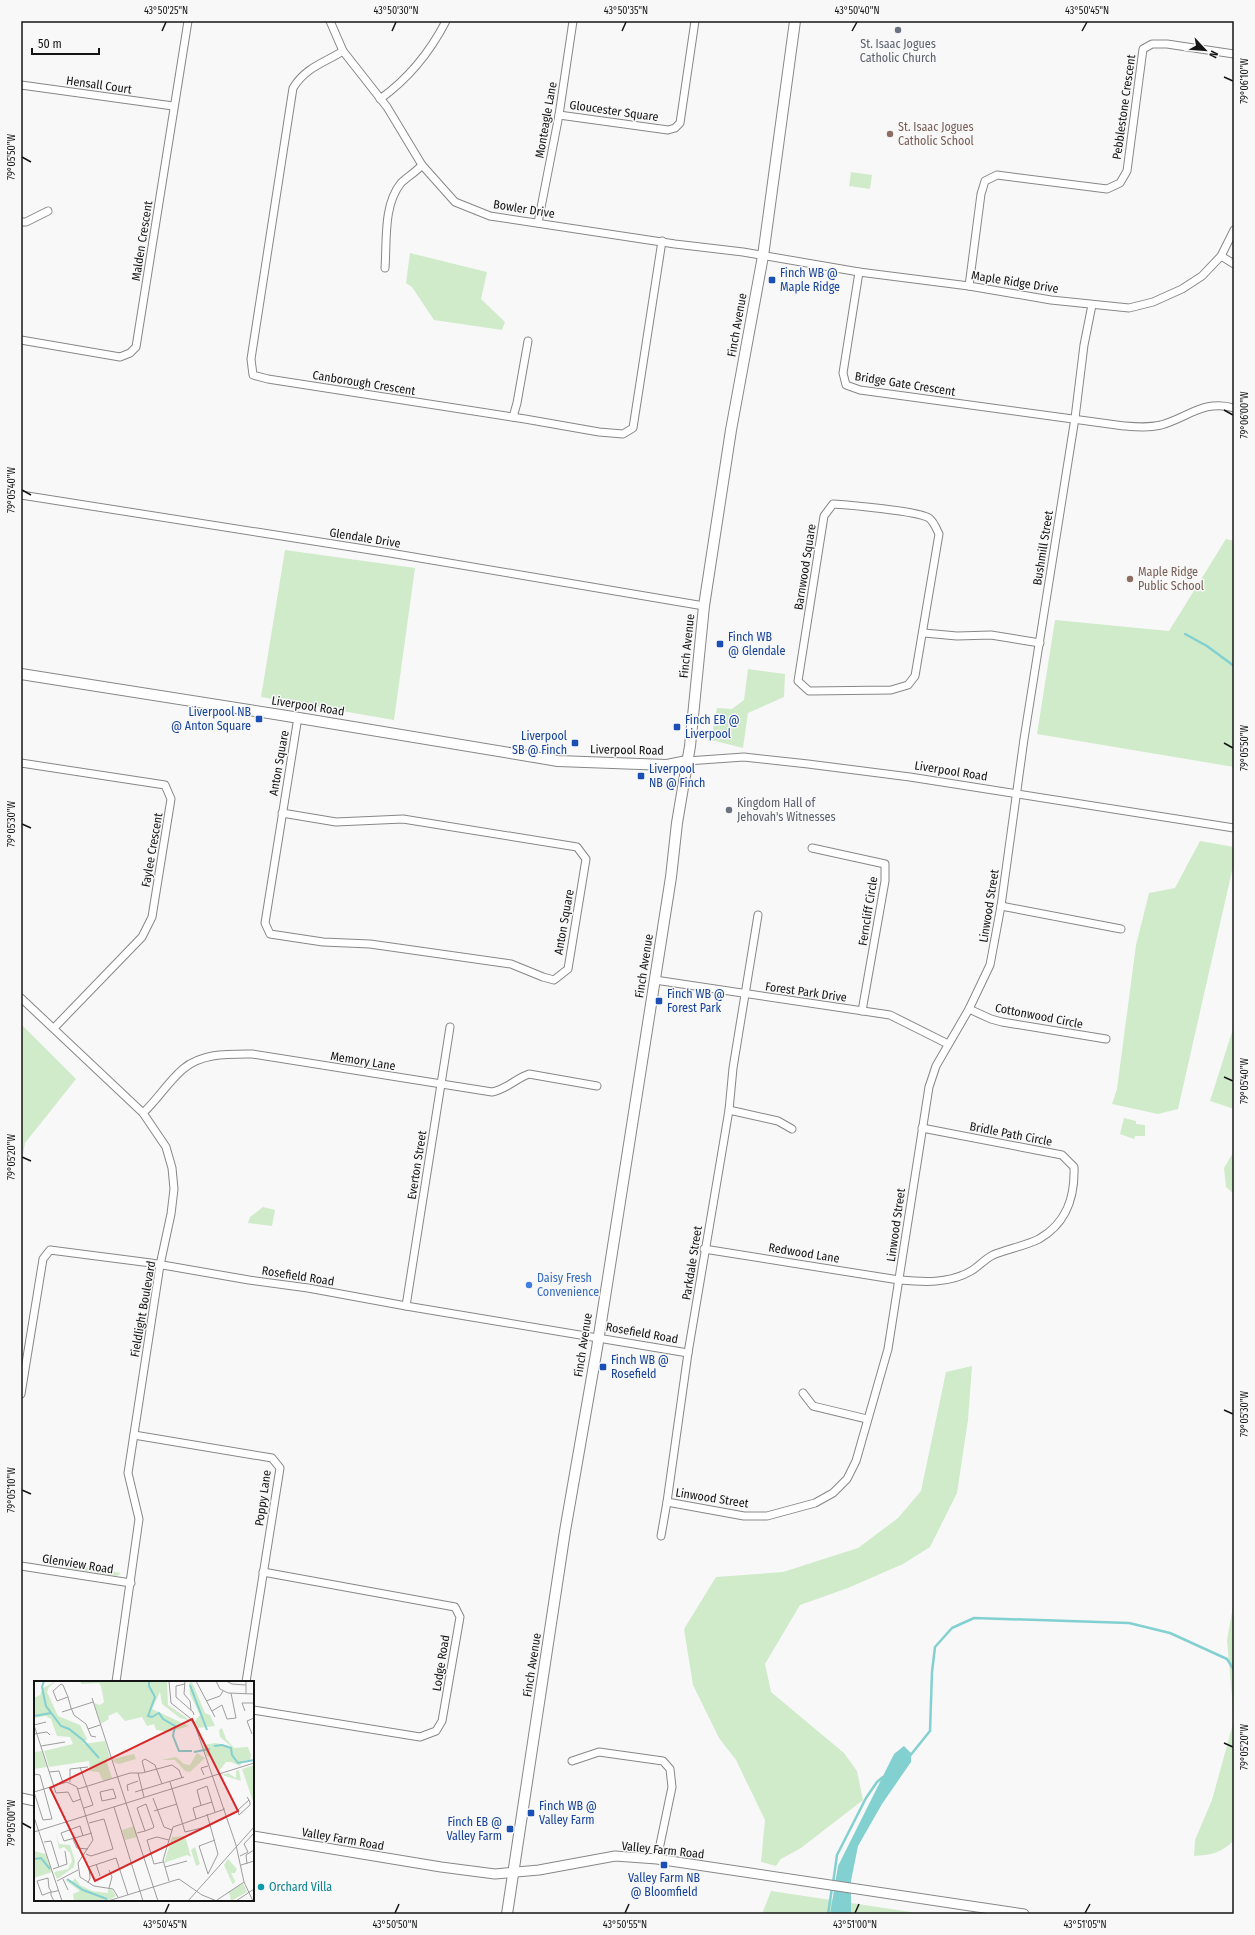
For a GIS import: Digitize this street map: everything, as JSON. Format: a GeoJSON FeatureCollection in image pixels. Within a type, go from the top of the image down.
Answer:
{"type":"FeatureCollection","features":[{"type":"Feature","properties":{"kind":"main road","name":"Finch Avenue"},"geometry":{"type":"LineString","coordinates":[[508,1914],[565,1531],[598,1337],[655,980],[687,761],[704,606],[731,430],[763,256],[795,21]]}},
{"type":"Feature","properties":{"kind":"main road","name":"Liverpool Road"},"geometry":{"type":"LineString","coordinates":[[21,674],[558,761],[667,765],[687,761]]}},
{"type":"Feature","properties":{"kind":"street","name":"Malden Crescent"},"geometry":{"type":"LineString","coordinates":[[21,340],[120,357],[130,353],[136,347],[173,106],[188,21]]}},
{"type":"Feature","properties":{"kind":"street","name":"Bowler Drive"},"geometry":{"type":"LineString","coordinates":[[330,21],[343,51],[380,99],[422,165],[455,202],[490,216],[763,256]]}},
{"type":"Feature","properties":{"kind":"street"},"geometry":{"type":"LineString","coordinates":[[380,99],[390,92],[434,45],[446,21]]}},
{"type":"Feature","properties":{"kind":"street","name":"Monteagle Lane"},"geometry":{"type":"LineString","coordinates":[[538,223],[559,115],[573,21]]}},
{"type":"Feature","properties":{"kind":"street","name":"Gloucester Square"},"geometry":{"type":"LineString","coordinates":[[559,115],[668,130],[674,128],[680,123],[695,21]]}},
{"type":"Feature","properties":{"kind":"street","name":"Pebblestone Crescent"},"geometry":{"type":"LineString","coordinates":[[969,286],[981,194],[985,181],[997,175],[1107,189],[1120,183],[1127,171],[1143,49],[1152,44],[1167,44],[1234,54]]}},
{"type":"Feature","properties":{"kind":"street","name":"Canborough Crescent"},"geometry":{"type":"LineString","coordinates":[[343,51],[312,68],[300,78],[293,88],[251,359],[253,375],[268,379],[513,417],[599,432],[623,434],[633,428],[662,241]]}},
{"type":"Feature","properties":{"kind":"street","name":"Hensall Court"},"geometry":{"type":"LineString","coordinates":[[21,85],[173,106]]}},
{"type":"Feature","properties":{"kind":"street"},"geometry":{"type":"LineString","coordinates":[[385,268],[388,219],[393,196],[401,183],[422,165]]}},
{"type":"Feature","properties":{"kind":"street"},"geometry":{"type":"LineString","coordinates":[[21,222],[26,222],[48,210]]}},
{"type":"Feature","properties":{"kind":"street","name":"Maple Ridge Drive"},"geometry":{"type":"LineString","coordinates":[[763,256],[859,272],[969,286],[1092,305],[1129,308],[1153,302],[1182,289],[1202,276],[1221,256],[1234,230]]}},
{"type":"Feature","properties":{"kind":"street"},"geometry":{"type":"LineString","coordinates":[[1221,256],[1234,264]]}},
{"type":"Feature","properties":{"kind":"street","name":"Bridge Gate Crescent"},"geometry":{"type":"LineString","coordinates":[[859,272],[843,373],[846,385],[860,390],[1075,418]]}},
{"type":"Feature","properties":{"kind":"street","name":"Bushmill Street"},"geometry":{"type":"LineString","coordinates":[[1017,794],[1075,418],[1084,345],[1092,305]]}},
{"type":"Feature","properties":{"kind":"street"},"geometry":{"type":"LineString","coordinates":[[513,417],[517,403],[528,341]]}},
{"type":"Feature","properties":{"kind":"street"},"geometry":{"type":"LineString","coordinates":[[1075,418],[1124,426],[1149,427],[1163,424],[1203,407],[1225,405],[1234,408]]}},
{"type":"Feature","properties":{"kind":"street","name":"Glendale Drive"},"geometry":{"type":"LineString","coordinates":[[21,495],[390,553],[704,606]]}},
{"type":"Feature","properties":{"kind":"street","name":"Barnwood Square"},"geometry":{"type":"LineString","coordinates":[[833,504],[903,512],[928,517],[935,525],[939,534],[924,633],[915,676],[908,685],[891,690],[809,691],[800,684],[799,676],[824,516],[833,504]]}},
{"type":"Feature","properties":{"kind":"street"},"geometry":{"type":"LineString","coordinates":[[924,633],[957,636],[991,635],[1040,642]]}},
{"type":"Feature","properties":{"kind":"street","name":"Anton Square"},"geometry":{"type":"LineString","coordinates":[[282,813],[336,822],[403,819],[577,847],[586,859],[568,969],[554,980],[511,964],[370,944],[323,942],[270,934],[265,923],[282,813],[298,718]]}},
{"type":"Feature","properties":{"kind":"street","name":"Liverpool Road"},"geometry":{"type":"LineString","coordinates":[[687,761],[744,757],[802,763],[910,777],[1234,828]]}},
{"type":"Feature","properties":{"kind":"street","name":"Faylee Crescent"},"geometry":{"type":"LineString","coordinates":[[21,763],[166,785],[172,799],[152,917],[142,937],[54,1028]]}},
{"type":"Feature","properties":{"kind":"street","name":"Linwood Street"},"geometry":{"type":"LineString","coordinates":[[667,1502],[744,1516],[767,1516],[815,1502],[833,1493],[847,1479],[856,1461],[888,1350],[929,1087],[936,1066],[969,1009],[990,965],[1001,906],[1017,794]]}},
{"type":"Feature","properties":{"kind":"street","name":"Ferncliff Circle"},"geometry":{"type":"LineString","coordinates":[[812,848],[885,864],[885,881],[862,1011]]}},
{"type":"Feature","properties":{"kind":"street"},"geometry":{"type":"LineString","coordinates":[[1001,906],[1121,929]]}},
{"type":"Feature","properties":{"kind":"street"},"geometry":{"type":"LineString","coordinates":[[746,994],[758,915]]}},
{"type":"Feature","properties":{"kind":"street","name":"Forest Park Drive"},"geometry":{"type":"LineString","coordinates":[[655,980],[890,1015],[948,1044]]}},
{"type":"Feature","properties":{"kind":"street","name":"Parkdale Street"},"geometry":{"type":"LineString","coordinates":[[661,1536],[704,1249],[729,1110],[733,1068],[746,994]]}},
{"type":"Feature","properties":{"kind":"street","name":"Fieldlight Boulevard"},"geometry":{"type":"LineString","coordinates":[[21,998],[143,1113],[166,1147],[172,1168],[174,1190],[164,1253],[160,1265],[128,1473],[139,1519],[116,1681]]}},
{"type":"Feature","properties":{"kind":"street","name":"Cottonwood Circle"},"geometry":{"type":"LineString","coordinates":[[969,1009],[991,1019],[1002,1022],[1106,1039]]}},
{"type":"Feature","properties":{"kind":"street","name":"Everton Street"},"geometry":{"type":"LineString","coordinates":[[406,1306],[450,1027]]}},
{"type":"Feature","properties":{"kind":"street","name":"Memory Lane"},"geometry":{"type":"LineString","coordinates":[[143,1113],[183,1069],[204,1058],[224,1053],[252,1054],[492,1092],[504,1089],[523,1076],[529,1074],[597,1086]]}},
{"type":"Feature","properties":{"kind":"street"},"geometry":{"type":"LineString","coordinates":[[729,1110],[778,1121],[792,1129]]}},
{"type":"Feature","properties":{"kind":"street","name":"Bridle Path Circle"},"geometry":{"type":"LineString","coordinates":[[899,1280],[923,1282],[946,1280],[970,1272],[992,1256],[1038,1239],[1055,1227],[1069,1206],[1074,1187],[1074,1167],[1062,1155],[922,1128]]}},
{"type":"Feature","properties":{"kind":"street","name":"Redwood Lane"},"geometry":{"type":"LineString","coordinates":[[704,1249],[899,1280]]}},
{"type":"Feature","properties":{"kind":"street","name":"Rosefield Road"},"geometry":{"type":"LineString","coordinates":[[21,1394],[43,1259],[50,1250],[308,1288],[406,1306],[688,1353]]}},
{"type":"Feature","properties":{"kind":"street"},"geometry":{"type":"LineString","coordinates":[[803,1393],[813,1406],[867,1419]]}},
{"type":"Feature","properties":{"kind":"street","name":"Poppy Lane"},"geometry":{"type":"LineString","coordinates":[[134,1435],[272,1458],[280,1468],[246,1681]]}},
{"type":"Feature","properties":{"kind":"street","name":"Glenview Road"},"geometry":{"type":"LineString","coordinates":[[21,1566],[131,1583]]}},
{"type":"Feature","properties":{"kind":"street","name":"Lodge Road"},"geometry":{"type":"LineString","coordinates":[[254,1710],[420,1737],[436,1731],[442,1721],[460,1617],[455,1607],[263,1572]]}},
{"type":"Feature","properties":{"kind":"street"},"geometry":{"type":"LineString","coordinates":[[572,1760],[599,1752],[663,1761],[670,1769],[672,1787],[657,1859]]}},
{"type":"Feature","properties":{"kind":"street"},"geometry":{"type":"LineString","coordinates":[[21,1798],[34,1800]]}},
{"type":"Feature","properties":{"kind":"street","name":"Valley Farm Road"},"geometry":{"type":"LineString","coordinates":[[254,1836],[441,1868],[495,1874],[513,1873],[615,1856],[657,1859],[810,1883],[873,1890],[1024,1914]]}},
{"type":"Feature","properties":{"kind":"green space"},"geometry":{"type":"Polygon","coordinates":[[[851,172],[872,175],[870,189],[849,186],[851,172]]]}},
{"type":"Feature","properties":{"kind":"green space"},"geometry":{"type":"Polygon","coordinates":[[[410,253],[487,272],[481,299],[505,322],[502,330],[434,320],[412,287],[406,283],[410,253]]]}},
{"type":"Feature","properties":{"kind":"green space"},"geometry":{"type":"Polygon","coordinates":[[[1226,539],[1234,541],[1234,767],[1037,734],[1055,620],[1169,631],[1226,539]]]}},
{"type":"Feature","properties":{"kind":"green space"},"geometry":{"type":"Polygon","coordinates":[[[285,550],[415,568],[394,720],[261,697],[285,550]]]}},
{"type":"Feature","properties":{"kind":"green space"},"geometry":{"type":"Polygon","coordinates":[[[748,669],[785,674],[784,697],[748,713],[743,748],[711,740],[717,708],[732,709],[744,700],[748,669]]]}},
{"type":"Feature","properties":{"kind":"green space"},"geometry":{"type":"Polygon","coordinates":[[[1200,841],[1234,847],[1234,862],[1178,1109],[1158,1114],[1112,1104],[1117,1089],[1136,945],[1149,893],[1175,888],[1200,841]]]}},
{"type":"Feature","properties":{"kind":"green space"},"geometry":{"type":"Polygon","coordinates":[[[21,1024],[76,1079],[25,1143],[21,1167],[21,1024]]]}},
{"type":"Feature","properties":{"kind":"green space"},"geometry":{"type":"Polygon","coordinates":[[[1234,1029],[1234,1109],[1210,1101],[1234,1029]]]}},
{"type":"Feature","properties":{"kind":"green space"},"geometry":{"type":"Polygon","coordinates":[[[1124,1118],[1136,1121],[1136,1124],[1145,1125],[1145,1136],[1135,1136],[1134,1139],[1120,1134],[1124,1118]]]}},
{"type":"Feature","properties":{"kind":"green space"},"geometry":{"type":"Polygon","coordinates":[[[1234,1151],[1234,1194],[1226,1187],[1224,1168],[1234,1151]]]}},
{"type":"Feature","properties":{"kind":"green space"},"geometry":{"type":"Polygon","coordinates":[[[263,1207],[275,1210],[272,1226],[248,1223],[250,1217],[263,1207]]]}},
{"type":"Feature","properties":{"kind":"green space"},"geometry":{"type":"Polygon","coordinates":[[[972,1366],[968,1420],[957,1493],[930,1547],[903,1564],[848,1588],[800,1605],[765,1664],[771,1692],[844,1753],[857,1771],[863,1800],[801,1848],[781,1859],[776,1866],[761,1862],[765,1820],[736,1760],[719,1738],[693,1685],[684,1629],[716,1577],[783,1572],[858,1548],[898,1518],[921,1491],[946,1372],[972,1366]]]}},
{"type":"Feature","properties":{"kind":"green space"},"geometry":{"type":"Polygon","coordinates":[[[67,1564],[121,1573],[117,1576],[66,1568],[67,1564]]]}},
{"type":"Feature","properties":{"kind":"green space"},"geometry":{"type":"Polygon","coordinates":[[[1234,1601],[1234,1720],[1227,1640],[1234,1601]]]}},
{"type":"Feature","properties":{"kind":"green space"},"geometry":{"type":"Polygon","coordinates":[[[1234,1720],[1234,1840],[1221,1851],[1206,1855],[1194,1856],[1195,1840],[1212,1800],[1234,1720]]]}},
{"type":"Feature","properties":{"kind":"green space"},"geometry":{"type":"Polygon","coordinates":[[[771,1891],[911,1912],[910,1914],[762,1914],[771,1891]]]}},
{"type":"Feature","properties":{"kind":"water"},"geometry":{"type":"Polygon","coordinates":[[[904,1746],[911,1753],[911,1762],[882,1804],[858,1846],[851,1881],[851,1914],[830,1914],[838,1866],[894,1754],[904,1746]]]}},
{"type":"Feature","properties":{"kind":"waterway"},"geometry":{"type":"LineString","coordinates":[[1185,634],[1207,646],[1234,666]]}},
{"type":"Feature","properties":{"kind":"waterway"},"geometry":{"type":"LineString","coordinates":[[909,1757],[930,1731],[932,1672],[935,1647],[952,1628],[974,1618],[1129,1623],[1170,1633],[1227,1659],[1234,1670]]}},
{"type":"Feature","properties":{"kind":"waterway"},"geometry":{"type":"LineString","coordinates":[[833,1883],[837,1855],[866,1798],[877,1782],[883,1777]]}},
{"type":"Feature","properties":{"kind":"waterway"},"geometry":{"type":"LineString","coordinates":[[828,1914],[832,1888]]}},
{"type":"Feature","properties":{"kind":"place","name":"St. Isaac Jogues Catholic Church"},"geometry":{"type":"Point","coordinates":[898,30]}},
{"type":"Feature","properties":{"kind":"place","name":"St. Isaac Jogues Catholic School"},"geometry":{"type":"Point","coordinates":[890,134]}},
{"type":"Feature","properties":{"kind":"place","name":"Finch WB @ Maple Ridge"},"geometry":{"type":"Point","coordinates":[772,280]}},
{"type":"Feature","properties":{"kind":"place","name":"Maple Ridge Public School"},"geometry":{"type":"Point","coordinates":[1130,579]}},
{"type":"Feature","properties":{"kind":"place","name":"Finch WB @ Glendale"},"geometry":{"type":"Point","coordinates":[720,644]}},
{"type":"Feature","properties":{"kind":"place","name":"Liverpool NB @ Anton Square"},"geometry":{"type":"Point","coordinates":[259,719]}},
{"type":"Feature","properties":{"kind":"place","name":"Finch EB @ Liverpool"},"geometry":{"type":"Point","coordinates":[677,727]}},
{"type":"Feature","properties":{"kind":"place","name":"Liverpool SB @ Finch"},"geometry":{"type":"Point","coordinates":[575,743]}},
{"type":"Feature","properties":{"kind":"place","name":"Liverpool NB @ Finch"},"geometry":{"type":"Point","coordinates":[641,776]}},
{"type":"Feature","properties":{"kind":"place","name":"Kingdom Hall of Jehovah's Witnesses"},"geometry":{"type":"Point","coordinates":[729,810]}},
{"type":"Feature","properties":{"kind":"place","name":"Finch WB @ Forest Park"},"geometry":{"type":"Point","coordinates":[659,1001]}},
{"type":"Feature","properties":{"kind":"place","name":"Daisy Fresh Convenience"},"geometry":{"type":"Point","coordinates":[529,1285]}},
{"type":"Feature","properties":{"kind":"place","name":"Finch WB @ Rosefield"},"geometry":{"type":"Point","coordinates":[603,1367]}},
{"type":"Feature","properties":{"kind":"place","name":"Finch WB @ Valley Farm"},"geometry":{"type":"Point","coordinates":[531,1813]}},
{"type":"Feature","properties":{"kind":"place","name":"Finch EB @ Valley Farm"},"geometry":{"type":"Point","coordinates":[510,1829]}},
{"type":"Feature","properties":{"kind":"place","name":"Valley Farm NB @ Bloomfield"},"geometry":{"type":"Point","coordinates":[664,1865]}},
{"type":"Feature","properties":{"kind":"place","name":"Orchard Villa"},"geometry":{"type":"Point","coordinates":[261,1887]}}]}
